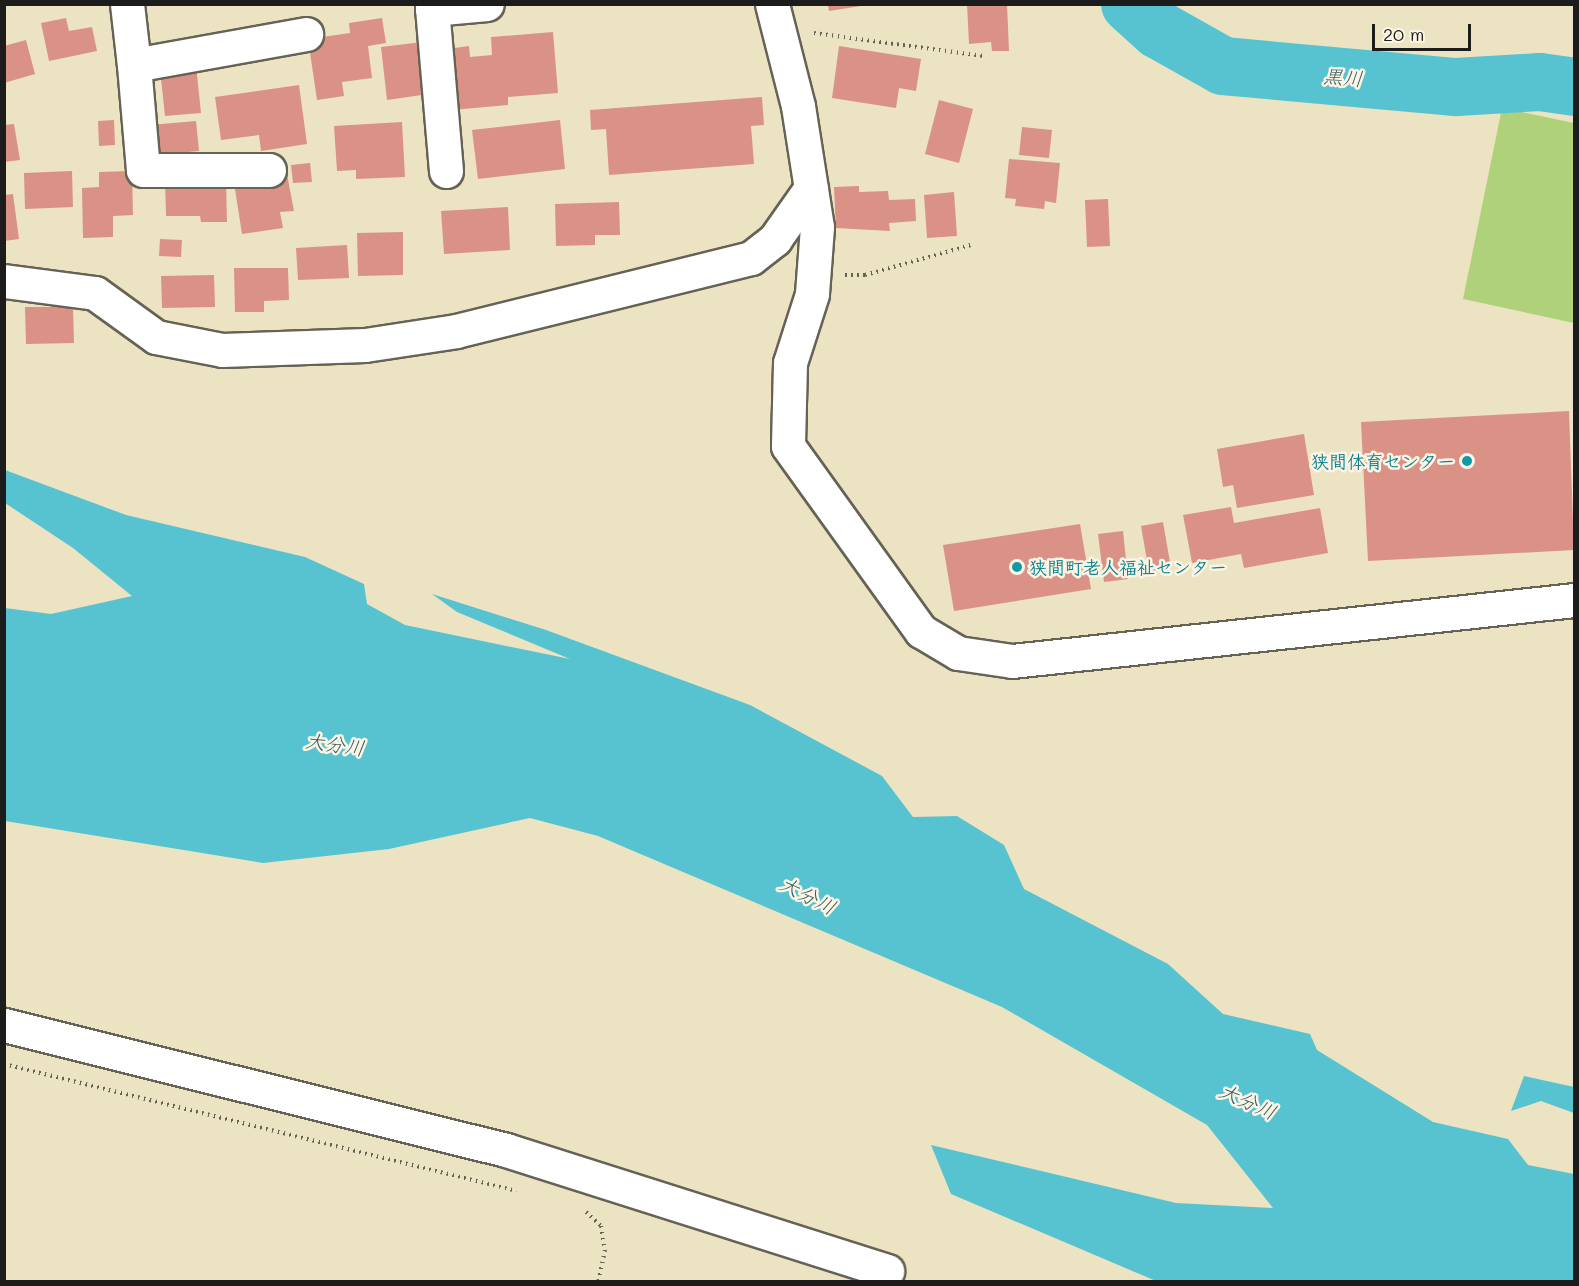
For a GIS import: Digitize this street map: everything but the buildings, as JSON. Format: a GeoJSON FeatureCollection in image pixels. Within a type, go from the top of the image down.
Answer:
{"type":"FeatureCollection","features":[{"type":"Feature","properties":{"kind":"street"},"geometry":{"type":"LineString","coordinates":[[127,4],[142,170],[269,170]]}},
{"type":"Feature","properties":{"kind":"street"},"geometry":{"type":"LineString","coordinates":[[446,171],[432,9],[487,4]]}},
{"type":"Feature","properties":{"kind":"street"},"geometry":{"type":"LineString","coordinates":[[775,16],[798,106],[817,227],[813,294],[790,363],[788,446],[921,631],[957,653],[1012,661],[1575,600]]}},
{"type":"Feature","properties":{"kind":"street"},"geometry":{"type":"LineString","coordinates":[[134,65],[306,34]]}},
{"type":"Feature","properties":{"kind":"street"},"geometry":{"type":"LineString","coordinates":[[4,281],[95,293],[156,337],[222,350],[365,345],[456,331],[751,258],[775,239],[811,188]]}},
{"type":"Feature","properties":{"kind":"street"},"geometry":{"type":"LineString","coordinates":[[4,1024],[506,1150],[887,1271]]}},
{"type":"Feature","properties":{"kind":"path"},"geometry":{"type":"LineString","coordinates":[[775,16],[985,56]]}},
{"type":"Feature","properties":{"kind":"path"},"geometry":{"type":"LineString","coordinates":[[814,274],[865,275],[971,245]]}},
{"type":"Feature","properties":{"kind":"path"},"geometry":{"type":"LineString","coordinates":[[4,1064],[524,1193]]}},
{"type":"Feature","properties":{"kind":"path"},"geometry":{"type":"LineString","coordinates":[[582,1207],[601,1226],[605,1250],[598,1281]]}},
{"type":"Feature","properties":{"kind":"green space"},"geometry":{"type":"Polygon","coordinates":[[[1502,108],[1574,123],[1574,323],[1463,299],[1502,108]]]}},
{"type":"Feature","properties":{"kind":"water","name":"大分川"},"geometry":{"type":"Polygon","coordinates":[[[5,470],[126,515],[305,557],[364,584],[367,604],[405,625],[570,659],[457,612],[432,594],[546,630],[750,705],[882,776],[913,817],[957,816],[1004,845],[1024,889],[1168,964],[1223,1014],[1310,1034],[1317,1050],[1433,1122],[1508,1139],[1528,1165],[1574,1174],[1574,1281],[1156,1281],[951,1194],[931,1145],[1176,1203],[1273,1208],[1207,1125],[1002,1007],[598,836],[530,818],[389,849],[263,863],[5,821],[5,608],[51,614],[132,596],[73,548],[5,503],[5,470]]]}},
{"type":"Feature","properties":{"kind":"water"},"geometry":{"type":"Polygon","coordinates":[[[1524,1076],[1574,1087],[1574,1113],[1541,1101],[1511,1111],[1524,1076]]]}},
{"type":"Feature","properties":{"kind":"waterway","name":"黒川"},"geometry":{"type":"LineString","coordinates":[[1130,4],[1159,30],[1223,66],[1456,87],[1540,82],[1574,87]]}},
{"type":"Feature","properties":{"kind":"place","name":"狭間体育センター"},"geometry":{"type":"Point","coordinates":[1467,461]}},
{"type":"Feature","properties":{"kind":"place","name":"狭間町老人福祉センター"},"geometry":{"type":"Point","coordinates":[1017,567]}}]}
